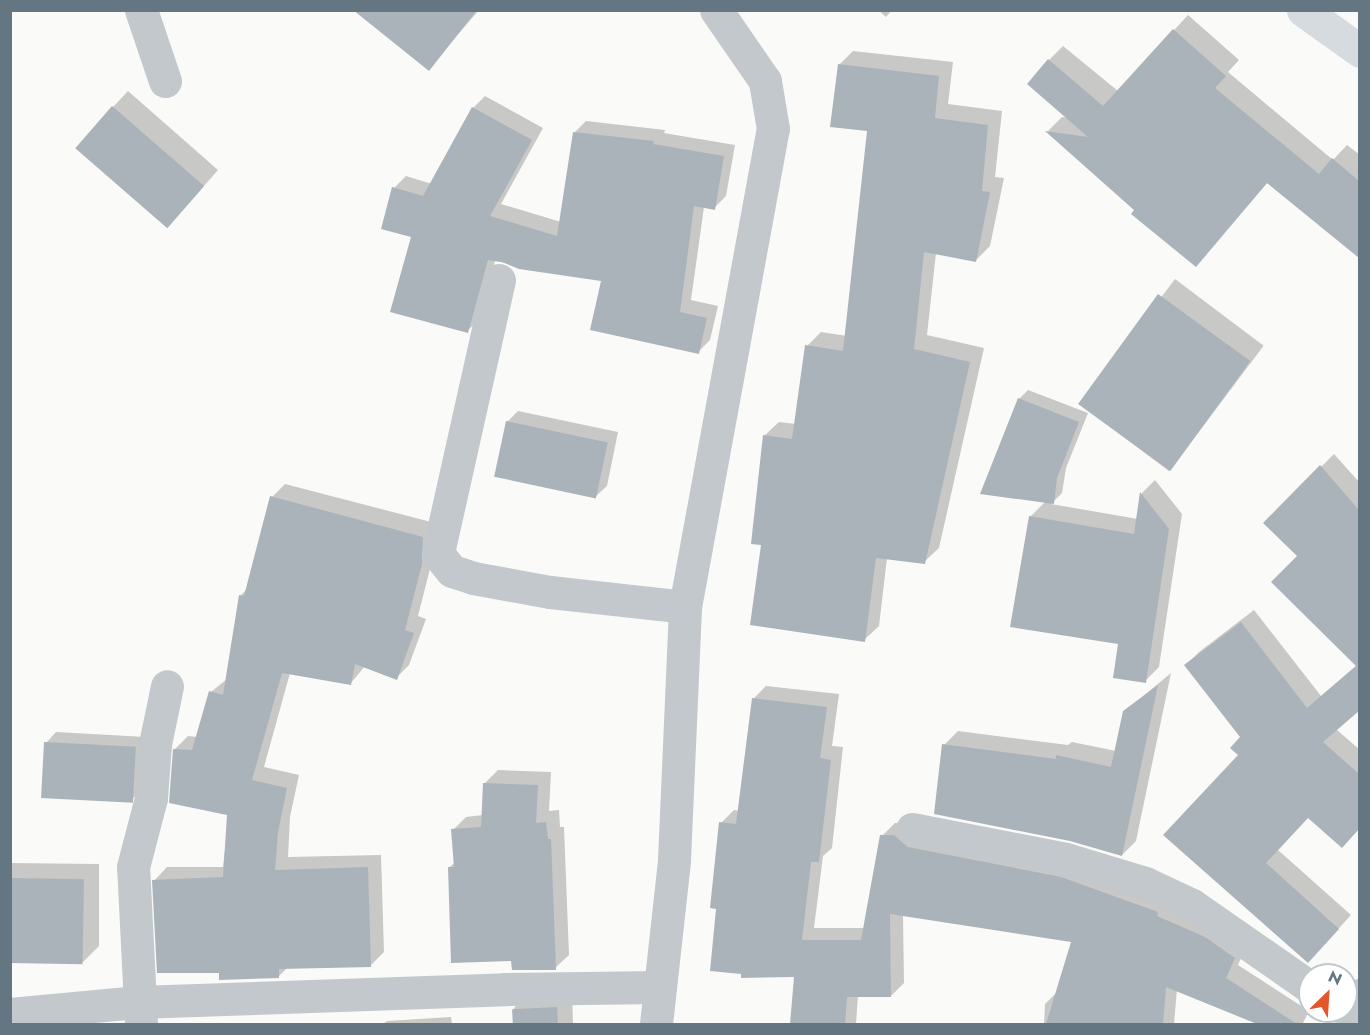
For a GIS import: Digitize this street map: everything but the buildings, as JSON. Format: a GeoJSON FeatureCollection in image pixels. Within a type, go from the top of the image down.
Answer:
{"type":"FeatureCollection","features":[{"type":"Feature","properties":{"kind":"main road"},"geometry":{"type":"LineString","coordinates":[[1303,10],[1359,51]]}},
{"type":"Feature","properties":{"kind":"street"},"geometry":{"type":"LineString","coordinates":[[141,10],[165,81]]}},
{"type":"Feature","properties":{"kind":"street"},"geometry":{"type":"LineString","coordinates":[[656,1024],[674,860],[685,607],[773,129],[765,81],[716,10]]}},
{"type":"Feature","properties":{"kind":"street"},"geometry":{"type":"LineString","coordinates":[[499,280],[438,554],[452,571],[473,578],[550,592],[685,607]]}},
{"type":"Feature","properties":{"kind":"street"},"geometry":{"type":"LineString","coordinates":[[140,1013],[133,867],[151,798],[155,744],[167,686]]}},
{"type":"Feature","properties":{"kind":"street"},"geometry":{"type":"LineString","coordinates":[[912,829],[1065,859],[1145,883],[1192,905],[1298,979]]}},
{"type":"Feature","properties":{"kind":"street"},"geometry":{"type":"LineString","coordinates":[[10,1014],[140,1013],[506,988],[660,987]]}}]}
